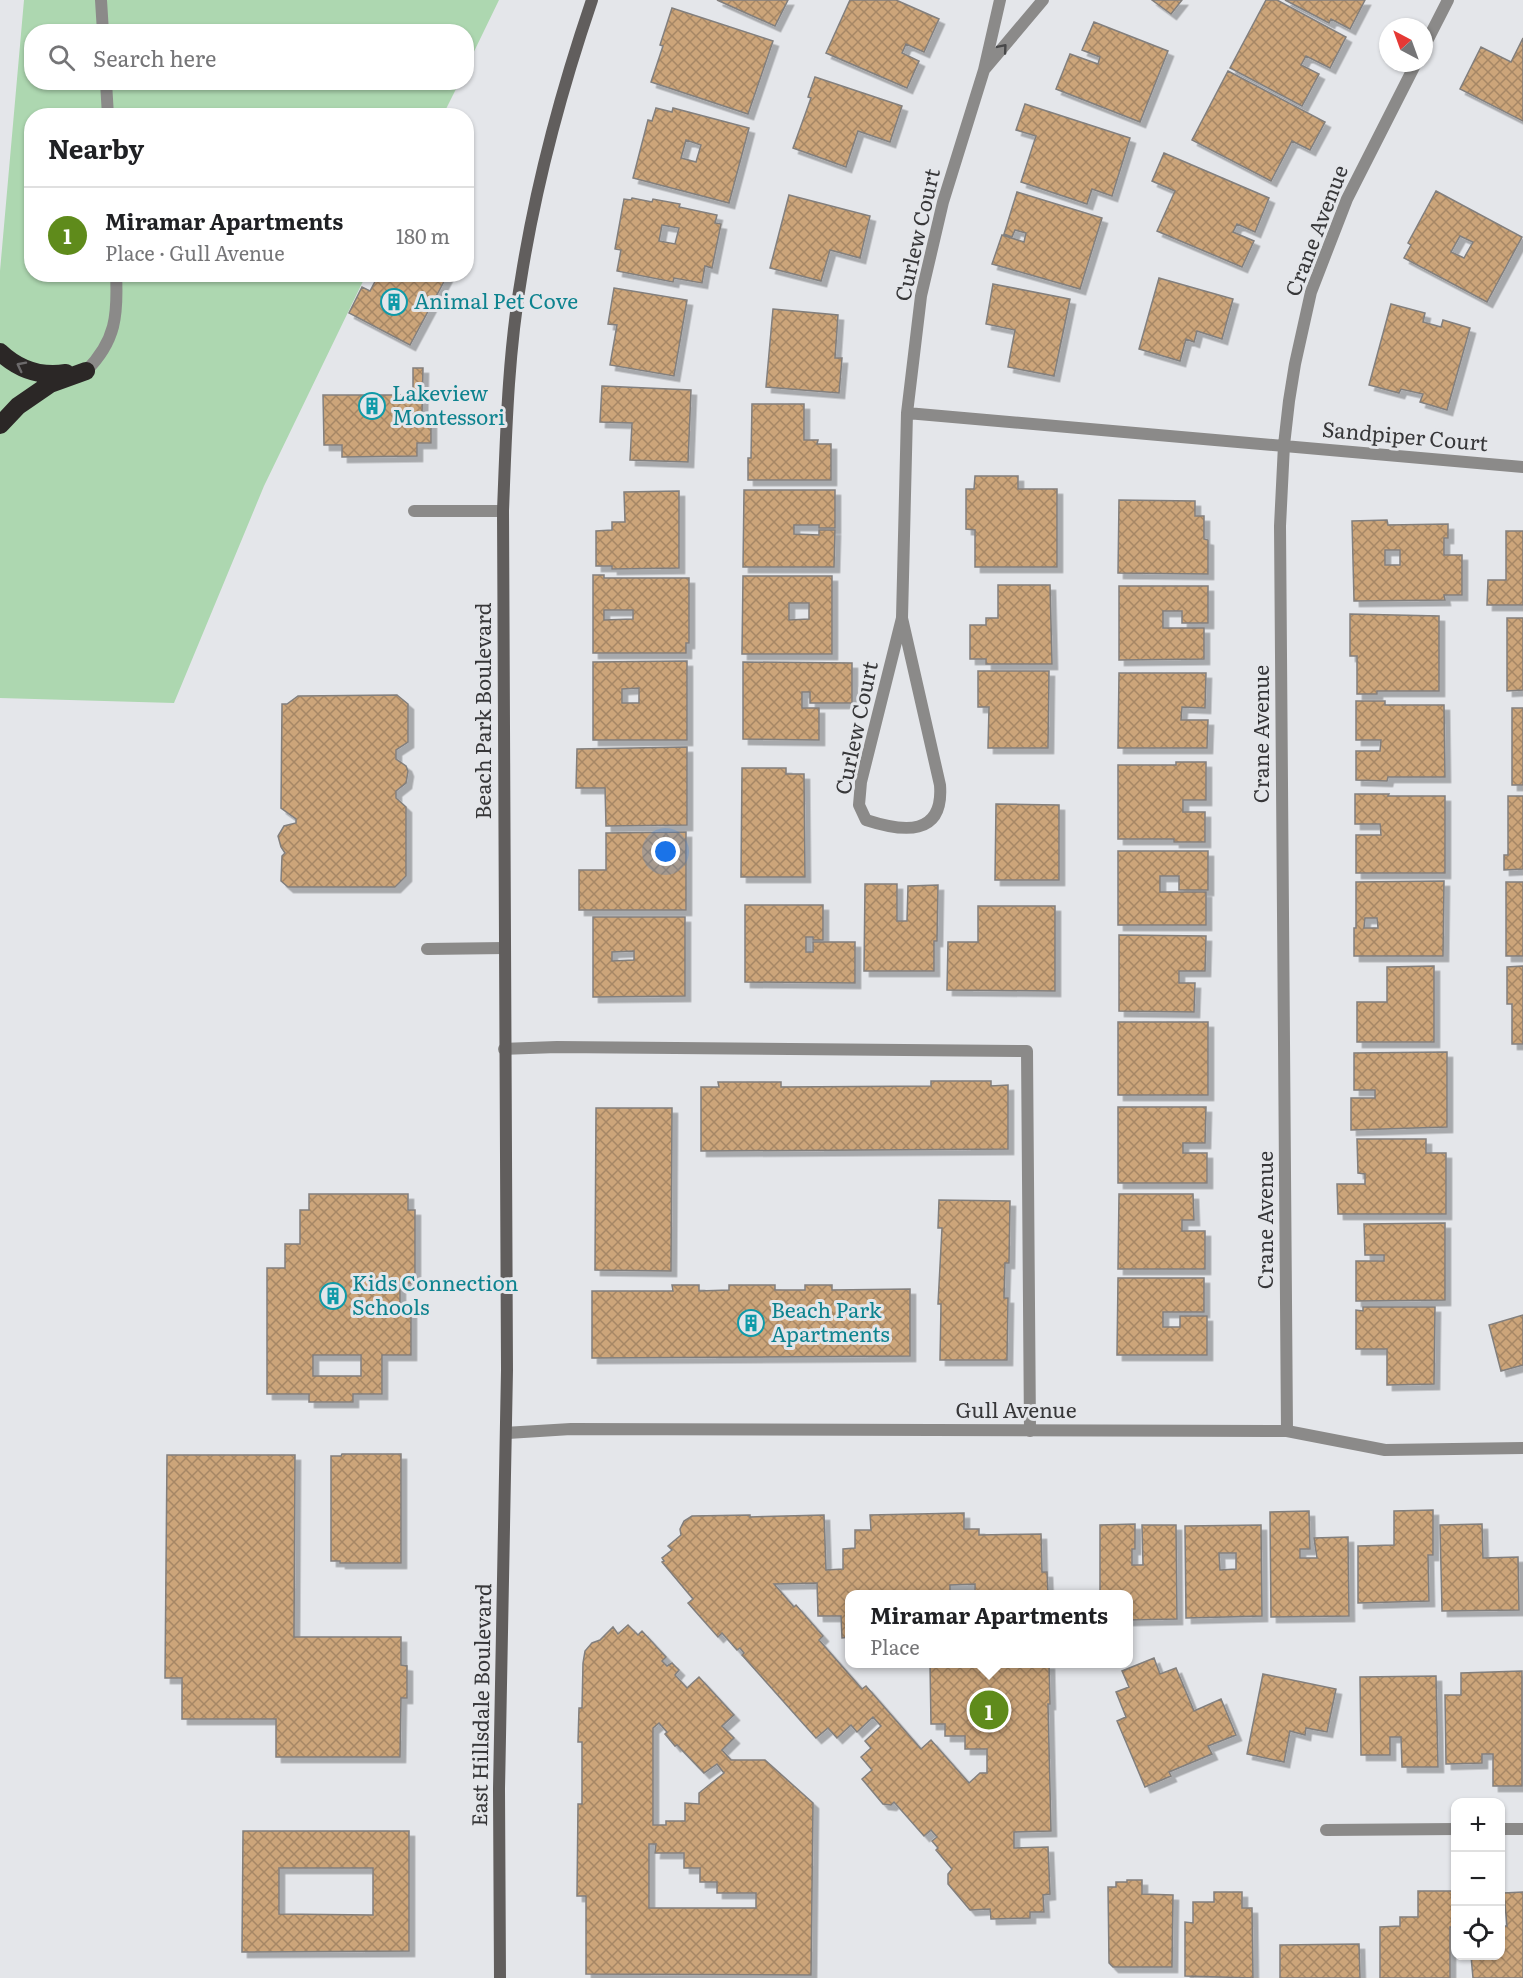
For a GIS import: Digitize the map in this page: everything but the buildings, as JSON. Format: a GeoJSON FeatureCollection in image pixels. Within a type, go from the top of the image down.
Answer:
{"type":"FeatureCollection","features":[{"type":"Feature","properties":{"kind":"highway"},"geometry":{"type":"LineString","coordinates":[[0,352],[22,369],[50,376],[86,370]]}},
{"type":"Feature","properties":{"kind":"highway"},"geometry":{"type":"LineString","coordinates":[[0,425],[18,406],[50,384],[86,370]]}},
{"type":"Feature","properties":{"kind":"main road","name":"Beach Park Boulevard"},"geometry":{"type":"LineString","coordinates":[[506,1432],[503,511],[507,403],[520,280],[542,168],[591,0]]}},
{"type":"Feature","properties":{"kind":"main road","name":"East Hillsdale Boulevard"},"geometry":{"type":"LineString","coordinates":[[500,1978],[499,1789],[506,1432]]}},
{"type":"Feature","properties":{"kind":"street"},"geometry":{"type":"LineString","coordinates":[[101,0],[102,24]]}},
{"type":"Feature","properties":{"kind":"street","name":"Curlew Court"},"geometry":{"type":"LineString","coordinates":[[902,618],[940,785],[941,801],[936,816],[926,824],[911,827],[885,826],[866,820],[859,805],[861,782],[902,618],[907,413],[921,296],[943,201],[984,70],[1000,0]]}},
{"type":"Feature","properties":{"kind":"street","name":"Curlew Court"},"geometry":{"type":"LineString","coordinates":[[984,70],[1042,0]]}},
{"type":"Feature","properties":{"kind":"street"},"geometry":{"type":"LineString","coordinates":[[1433,29],[1448,0]]}},
{"type":"Feature","properties":{"kind":"street","name":"Crane Avenue"},"geometry":{"type":"LineString","coordinates":[[1287,1431],[1280,526],[1284,445],[1295,363],[1311,292],[1347,199],[1411,72]]}},
{"type":"Feature","properties":{"kind":"street"},"geometry":{"type":"LineString","coordinates":[[106,90],[108,108]]}},
{"type":"Feature","properties":{"kind":"street"},"geometry":{"type":"LineString","coordinates":[[86,370],[102,356],[111,338],[116,314],[116,282]]}},
{"type":"Feature","properties":{"kind":"street"},"geometry":{"type":"LineString","coordinates":[[907,413],[1173,438],[1284,445]]}},
{"type":"Feature","properties":{"kind":"street","name":"Sandpiper Court"},"geometry":{"type":"LineString","coordinates":[[1284,445],[1523,467]]}},
{"type":"Feature","properties":{"kind":"street"},"geometry":{"type":"LineString","coordinates":[[414,511],[503,511]]}},
{"type":"Feature","properties":{"kind":"street"},"geometry":{"type":"LineString","coordinates":[[427,949],[505,948]]}},
{"type":"Feature","properties":{"kind":"street"},"geometry":{"type":"LineString","coordinates":[[504,1049],[557,1047],[1027,1051],[1030,1431]]}},
{"type":"Feature","properties":{"kind":"street","name":"Gull Avenue"},"geometry":{"type":"LineString","coordinates":[[506,1432],[571,1429],[1287,1431],[1385,1450],[1523,1448]]}},
{"type":"Feature","properties":{"kind":"street"},"geometry":{"type":"LineString","coordinates":[[1326,1830],[1451,1829]]}},
{"type":"Feature","properties":{"kind":"street"},"geometry":{"type":"LineString","coordinates":[[1505,1829],[1523,1829]]}},
{"type":"Feature","properties":{"kind":"green space"},"geometry":{"type":"Polygon","coordinates":[[[24,0],[499,0],[474,52],[474,24],[24,24],[24,90],[456,90],[446,108],[24,108],[24,282],[363,282],[264,486],[174,703],[0,698],[0,271],[24,0]]]}},
{"type":"Feature","properties":{"kind":"place","name":"Animal Pet Cove"},"geometry":{"type":"Point","coordinates":[394,302]}},
{"type":"Feature","properties":{"kind":"place","name":"Lakeview Montessori"},"geometry":{"type":"Point","coordinates":[372,406]}},
{"type":"Feature","properties":{"kind":"place","name":"Kids Connection Schools"},"geometry":{"type":"Point","coordinates":[333,1296]}},
{"type":"Feature","properties":{"kind":"place","name":"Beach Park Apartments"},"geometry":{"type":"Point","coordinates":[751,1323]}},
{"type":"Feature","properties":{"kind":"place","name":"Miramar Apartments"},"geometry":{"type":"Point","coordinates":[989,1710]}}]}
